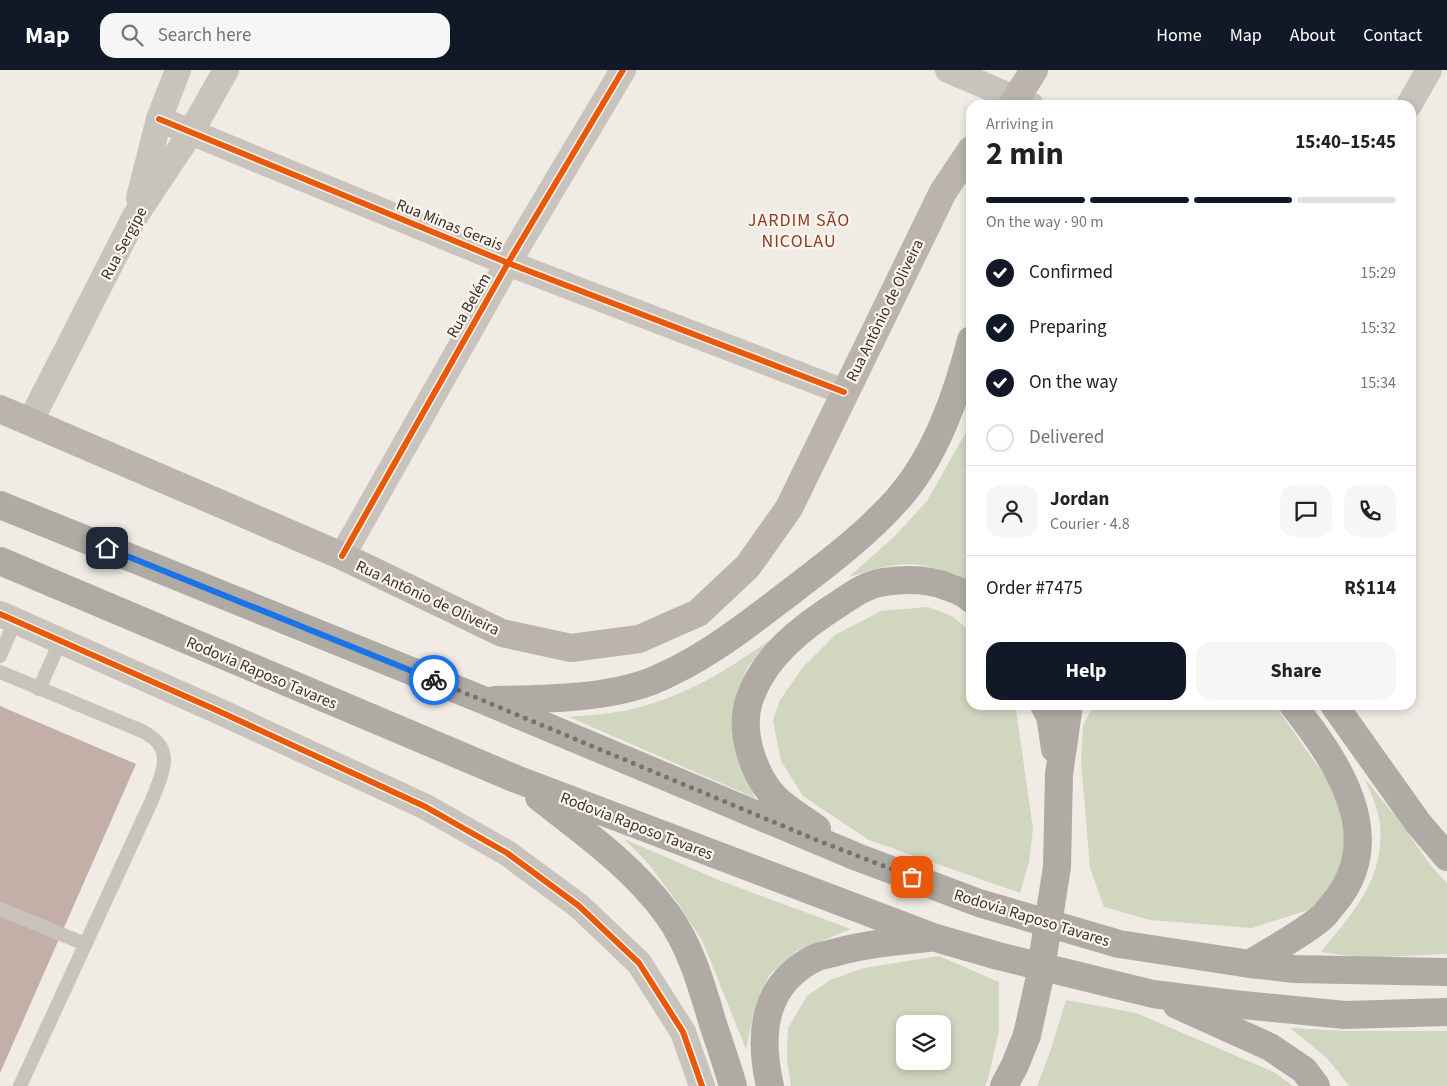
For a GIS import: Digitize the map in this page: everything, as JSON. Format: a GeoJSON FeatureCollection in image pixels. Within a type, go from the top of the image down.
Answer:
{"type":"FeatureCollection","features":[{"type":"Feature","properties":{"kind":"highway"},"geometry":{"type":"LineString","coordinates":[[483,700],[558,699],[610,691],[651,681],[709,652],[733,636],[859,538],[898,500],[932,448],[961,379],[966,360]]}},
{"type":"Feature","properties":{"kind":"highway","name":"Rodovia Raposo Tavares"},"geometry":{"type":"LineString","coordinates":[[0,505],[483,700],[858,857],[979,903],[1118,944],[1250,964],[1294,969],[1447,972]]}},
{"type":"Feature","properties":{"kind":"highway","name":"Rodovia Raposo Tavares"},"geometry":{"type":"LineString","coordinates":[[0,561],[516,779],[936,938],[998,956],[1153,994],[1233,1004],[1345,1014],[1447,1012]]}},
{"type":"Feature","properties":{"kind":"highway"},"geometry":{"type":"LineString","coordinates":[[858,857],[790,810],[768,789],[758,770],[746,736],[749,701],[774,657],[787,643],[804,627],[860,590],[883,582],[932,580],[966,594]]}},
{"type":"Feature","properties":{"kind":"highway"},"geometry":{"type":"LineString","coordinates":[[1004,1086],[1027,1036],[1039,982],[1057,867],[1059,774],[1053,710]]}},
{"type":"Feature","properties":{"kind":"highway"},"geometry":{"type":"LineString","coordinates":[[1250,964],[1321,919],[1344,891],[1353,875],[1359,850],[1355,817],[1346,787],[1336,768],[1296,710]]}},
{"type":"Feature","properties":{"kind":"highway"},"geometry":{"type":"LineString","coordinates":[[1338,710],[1418,823],[1447,856]]}},
{"type":"Feature","properties":{"kind":"highway"},"geometry":{"type":"LineString","coordinates":[[516,779],[601,845],[633,873],[668,916],[688,952],[699,980],[733,1086]]}},
{"type":"Feature","properties":{"kind":"highway"},"geometry":{"type":"LineString","coordinates":[[770,1086],[766,1067],[765,1027],[773,997],[791,974],[816,958],[850,948],[892,941],[936,938]]}},
{"type":"Feature","properties":{"kind":"highway"},"geometry":{"type":"LineString","coordinates":[[1153,994],[1270,1047],[1304,1070],[1316,1086]]}},
{"type":"Feature","properties":{"kind":"main road"},"geometry":{"type":"LineString","coordinates":[[1021,100],[1034,70]]}},
{"type":"Feature","properties":{"kind":"main road","name":"Rua Antônio de Oliveira"},"geometry":{"type":"LineString","coordinates":[[0,410],[342,556],[502,633],[571,648],[639,639],[698,613],[748,566],[789,508],[943,192],[966,158]]}},
{"type":"Feature","properties":{"kind":"street"},"geometry":{"type":"LineString","coordinates":[[134,218],[159,119],[178,70]]}},
{"type":"Feature","properties":{"kind":"street","name":"Rua Sergipe"},"geometry":{"type":"LineString","coordinates":[[30,422],[134,218],[191,132],[226,70]]}},
{"type":"Feature","properties":{"kind":"street","name":"Rua Belém"},"geometry":{"type":"LineString","coordinates":[[342,556],[508,263],[622,70]]}},
{"type":"Feature","properties":{"kind":"street"},"geometry":{"type":"LineString","coordinates":[[948,70],[1011,100]]}},
{"type":"Feature","properties":{"kind":"street"},"geometry":{"type":"LineString","coordinates":[[1412,100],[1429,70]]}},
{"type":"Feature","properties":{"kind":"street","name":"Rua Minas Gerais"},"geometry":{"type":"LineString","coordinates":[[159,119],[508,263],[844,392]]}},
{"type":"Feature","properties":{"kind":"street"},"geometry":{"type":"LineString","coordinates":[[8,617],[426,806],[507,853],[579,906],[640,963],[683,1032],[702,1086]]}},
{"type":"Feature","properties":{"kind":"lane"},"geometry":{"type":"LineString","coordinates":[[0,656],[8,617]]}},
{"type":"Feature","properties":{"kind":"lane"},"geometry":{"type":"LineString","coordinates":[[39,690],[60,642]]}},
{"type":"Feature","properties":{"kind":"lane"},"geometry":{"type":"LineString","coordinates":[[0,672],[39,690],[142,731],[159,743],[165,757],[162,773],[152,800],[20,1086]]}},
{"type":"Feature","properties":{"kind":"lane"},"geometry":{"type":"LineString","coordinates":[[0,909],[85,944]]}},
{"type":"Feature","properties":{"kind":"green space"},"geometry":{"type":"Polygon","coordinates":[[[966,431],[966,581],[938,569],[911,564],[883,567],[849,577],[896,535],[927,501],[966,431]]]}},
{"type":"Feature","properties":{"kind":"green space"},"geometry":{"type":"Polygon","coordinates":[[[928,607],[952,616],[966,628],[966,710],[1016,710],[1033,829],[1029,862],[1020,893],[869,840],[803,796],[781,761],[773,720],[780,700],[803,667],[835,635],[881,611],[928,607]]]}},
{"type":"Feature","properties":{"kind":"green space"},"geometry":{"type":"Polygon","coordinates":[[[771,639],[747,668],[735,701],[743,769],[755,798],[569,717],[623,711],[663,700],[719,673],[771,639]]]}},
{"type":"Feature","properties":{"kind":"green space"},"geometry":{"type":"Polygon","coordinates":[[[1091,710],[1278,710],[1337,794],[1347,852],[1334,886],[1311,909],[1252,928],[1150,920],[1104,907],[1090,868],[1081,762],[1083,725],[1091,710]]]}},
{"type":"Feature","properties":{"kind":"green space"},"geometry":{"type":"Polygon","coordinates":[[[1365,779],[1397,818],[1432,867],[1447,883],[1447,954],[1364,958],[1321,952],[1365,893],[1378,861],[1380,823],[1376,806],[1365,779]]]}},
{"type":"Feature","properties":{"kind":"green space"},"geometry":{"type":"Polygon","coordinates":[[[624,839],[721,881],[851,929],[797,951],[769,975],[754,1011],[746,1049],[702,940],[647,862],[624,839]]]}},
{"type":"Feature","properties":{"kind":"green space"},"geometry":{"type":"Polygon","coordinates":[[[939,956],[999,982],[999,1031],[985,1086],[791,1086],[787,1059],[788,1028],[807,996],[830,980],[864,968],[939,956]]]}},
{"type":"Feature","properties":{"kind":"green space"},"geometry":{"type":"Polygon","coordinates":[[[1066,1000],[1136,1013],[1274,1072],[1293,1086],[1037,1086],[1066,1000]]]}},
{"type":"Feature","properties":{"kind":"green space"},"geometry":{"type":"Polygon","coordinates":[[[1290,1028],[1346,1031],[1447,1031],[1447,1086],[1349,1086],[1327,1058],[1290,1028]]]}},
{"type":"Feature","properties":{"kind":"building"},"geometry":{"type":"Polygon","coordinates":[[[0,706],[136,764],[0,1073],[0,706]]]}},
{"type":"Feature","properties":{"kind":"cycle path"},"geometry":{"type":"LineString","coordinates":[[342,556],[508,263],[623,70]]}},
{"type":"Feature","properties":{"kind":"cycle path"},"geometry":{"type":"LineString","coordinates":[[159,119],[508,263],[844,392]]}},
{"type":"Feature","properties":{"kind":"cycle path"},"geometry":{"type":"LineString","coordinates":[[0,614],[214,709],[426,807],[507,853],[579,906],[639,963],[683,1032],[702,1086]]}},
{"type":"Feature","properties":{"kind":"way so far"},"geometry":{"type":"LineString","coordinates":[[434,680],[819,841],[912,877]]}},
{"type":"Feature","properties":{"kind":"district","name":"JARDIM SÃO NICOLAU"},"geometry":{"type":"Point","coordinates":[799,230]}},
{"type":"Feature","properties":{"kind":"route"},"geometry":{"type":"LineString","coordinates":[[107,548],[434,680]]}}]}
